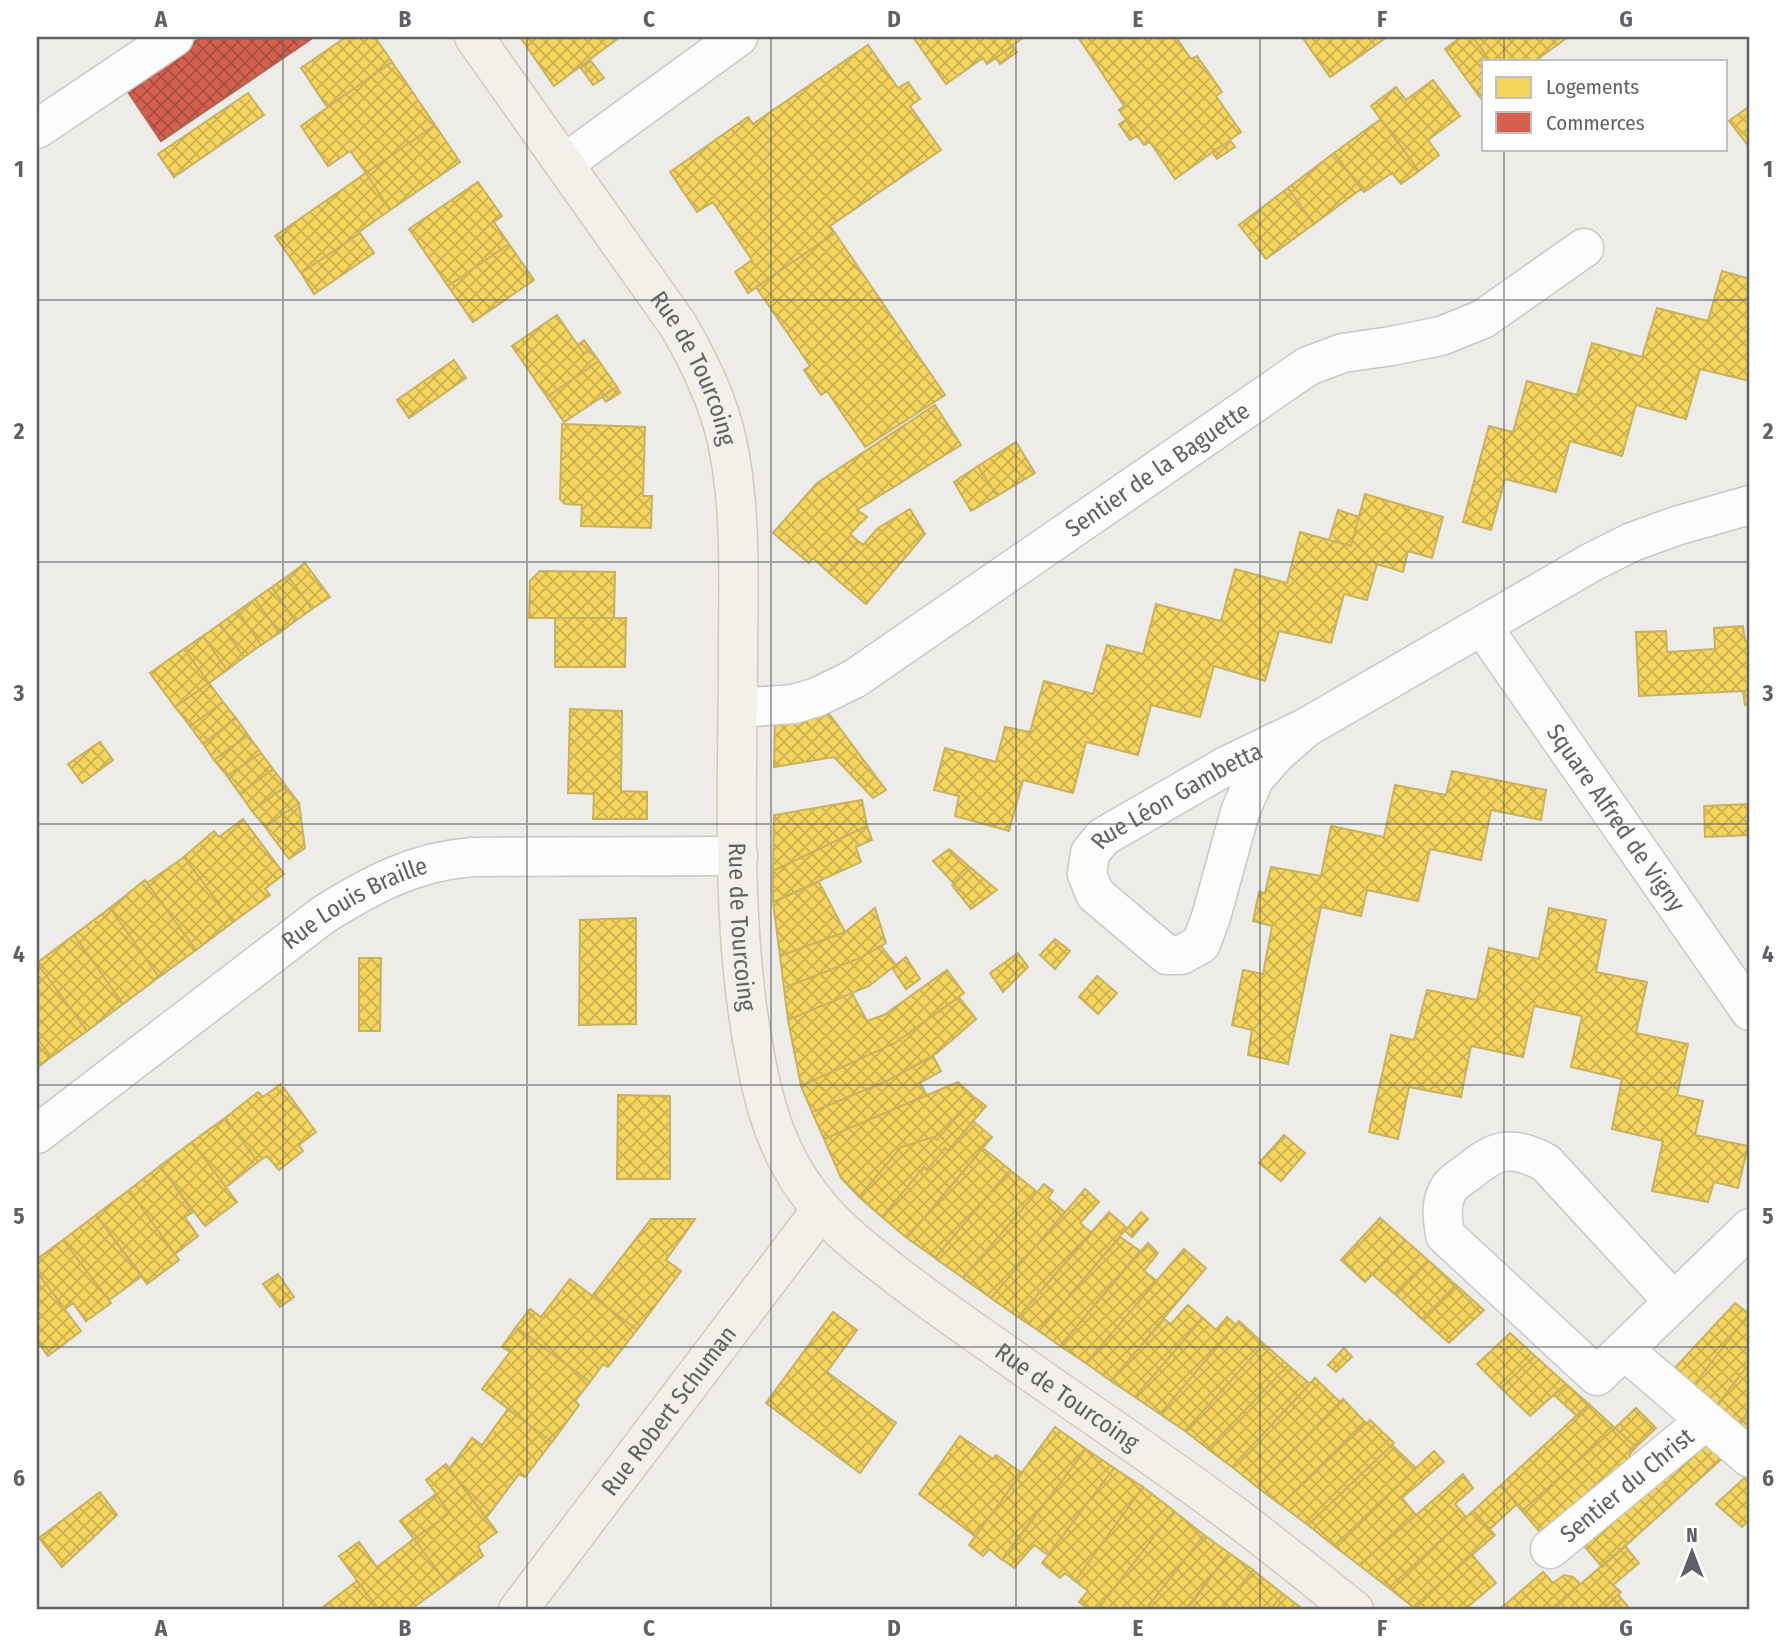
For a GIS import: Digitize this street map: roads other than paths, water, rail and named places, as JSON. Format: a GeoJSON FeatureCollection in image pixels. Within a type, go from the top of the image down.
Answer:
{"type":"FeatureCollection","features":[{"type":"Feature","properties":{"kind":"main road","name":"Rue de Tourcoing"},"geometry":{"type":"LineString","coordinates":[[474,37],[678,325],[713,397],[726,439],[734,490],[738,559],[738,856],[742,965],[760,1082],[766,1106],[789,1164],[821,1210],[852,1240],[909,1285],[1226,1510],[1354,1610]]}},
{"type":"Feature","properties":{"kind":"main road","name":"Rue Robert Schuman"},"geometry":{"type":"LineString","coordinates":[[518,1610],[821,1210]]}},
{"type":"Feature","properties":{"kind":"street"},"geometry":{"type":"LineString","coordinates":[[37,129],[174,37]]}},
{"type":"Feature","properties":{"kind":"street"},"geometry":{"type":"LineString","coordinates":[[565,163],[738,37]]}},
{"type":"Feature","properties":{"kind":"street","name":"Sentier de la Baguette"},"geometry":{"type":"LineString","coordinates":[[738,708],[794,704],[817,697],[853,679],[1308,366],[1343,353],[1441,336],[1483,319],[1584,248]]}},
{"type":"Feature","properties":{"kind":"street","name":"Rue Léon Gambetta"},"geometry":{"type":"LineString","coordinates":[[1307,727],[1277,753],[1254,779],[1240,812],[1201,944],[1181,955],[1167,955],[1095,894],[1087,874],[1090,853],[1103,837],[1226,766],[1307,727],[1592,562],[1632,542],[1676,526],[1750,505]]}},
{"type":"Feature","properties":{"kind":"street","name":"Square Alfred de Vigny"},"geometry":{"type":"LineString","coordinates":[[1482,626],[1750,1011]]}},
{"type":"Feature","properties":{"kind":"street","name":"Rue Louis Braille"},"geometry":{"type":"LineString","coordinates":[[37,1134],[323,915],[358,893],[403,872],[453,858],[738,856]]}},
{"type":"Feature","properties":{"kind":"street"},"geometry":{"type":"LineString","coordinates":[[1674,1302],[1546,1164],[1531,1155],[1517,1151],[1486,1157],[1447,1189],[1441,1213],[1445,1235],[1597,1376],[1674,1302],[1750,1228]]}},
{"type":"Feature","properties":{"kind":"street","name":"Sentier du Christ"},"geometry":{"type":"LineString","coordinates":[[1624,1350],[1750,1458]]}},
{"type":"Feature","properties":{"kind":"street","name":"Sentier du Christ"},"geometry":{"type":"LineString","coordinates":[[1550,1549],[1705,1421]]}}]}
